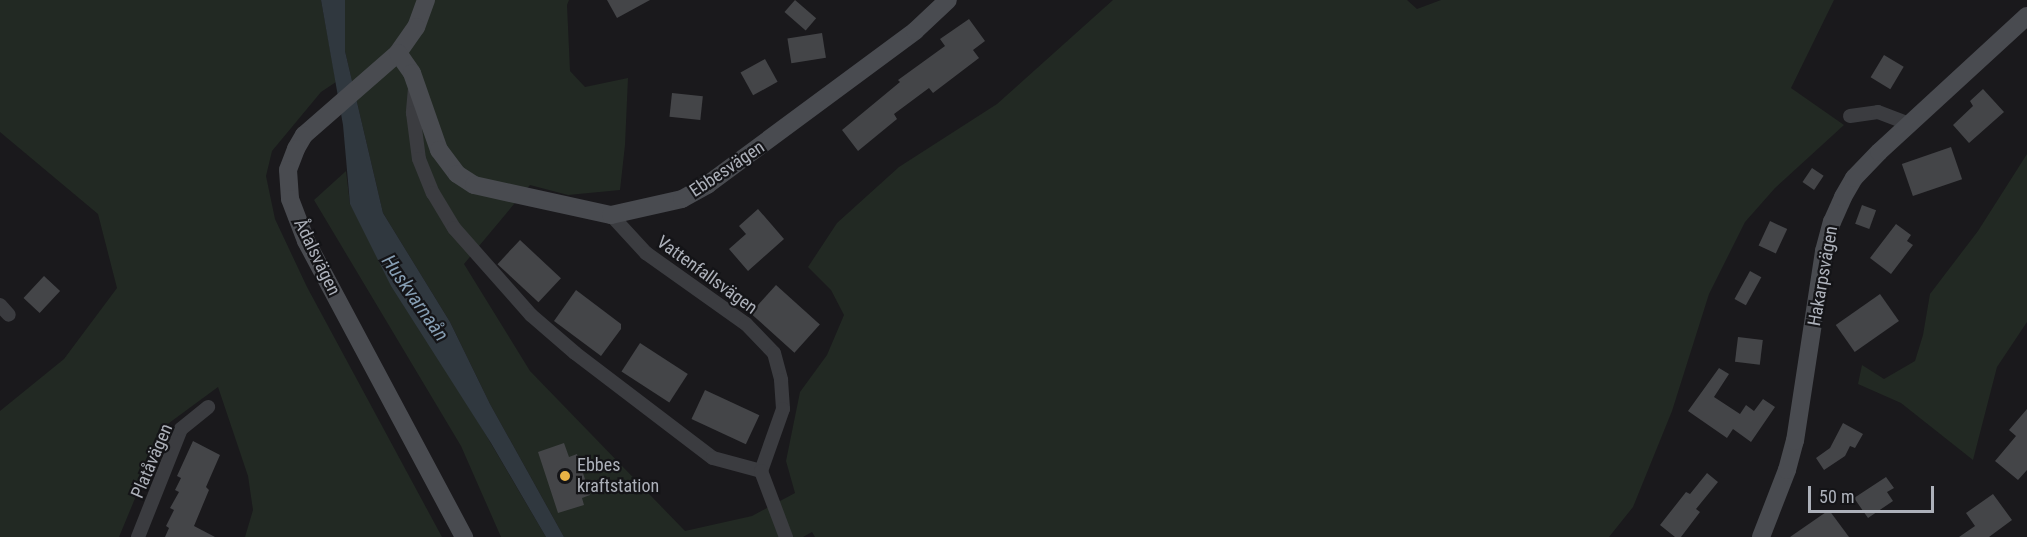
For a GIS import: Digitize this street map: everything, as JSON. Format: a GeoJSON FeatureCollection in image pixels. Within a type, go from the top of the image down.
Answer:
{"type":"FeatureCollection","features":[{"type":"Feature","properties":{"kind":"street","name":"Ådalsvägen"},"geometry":{"type":"LineString","coordinates":[[426,0],[416,27],[398,53],[304,135],[288,170],[290,200],[306,241],[464,537]]}},
{"type":"Feature","properties":{"kind":"street","name":"Ebbesvägen"},"geometry":{"type":"LineString","coordinates":[[398,53],[416,83],[439,150],[457,174],[474,185],[611,215],[682,199],[707,185],[915,31],[948,0]]}},
{"type":"Feature","properties":{"kind":"street","name":"Hakarpsvägen"},"geometry":{"type":"LineString","coordinates":[[1761,537],[1787,470],[1795,441],[1824,251],[1832,222],[1854,178],[1909,124],[2027,16]]}},
{"type":"Feature","properties":{"kind":"street"},"geometry":{"type":"LineString","coordinates":[[416,83],[413,113],[419,159],[433,193],[453,228],[531,315],[575,353],[713,458],[761,471],[786,537]]}},
{"type":"Feature","properties":{"kind":"street"},"geometry":{"type":"LineString","coordinates":[[1850,116],[1878,112],[1909,124]]}},
{"type":"Feature","properties":{"kind":"street","name":"Vattenfallsvägen"},"geometry":{"type":"LineString","coordinates":[[611,215],[646,253],[746,324],[774,354],[781,380],[783,409],[761,471]]}},
{"type":"Feature","properties":{"kind":"street","name":"Platåvägen"},"geometry":{"type":"LineString","coordinates":[[138,537],[181,429],[208,407]]}},
{"type":"Feature","properties":{"kind":"shaded area"},"geometry":{"type":"Polygon","coordinates":[[[0,0],[321,0],[336,82],[321,92],[272,151],[266,176],[275,219],[307,287],[442,537],[245,537],[253,510],[248,476],[218,387],[165,426],[119,537],[0,537],[0,411],[64,359],[117,288],[98,214],[0,132],[0,0]]]}},
{"type":"Feature","properties":{"kind":"shaded area"},"geometry":{"type":"Polygon","coordinates":[[[345,0],[569,0],[567,5],[570,71],[585,87],[628,78],[620,190],[568,195],[530,185],[464,264],[530,371],[685,531],[752,516],[795,493],[786,461],[800,392],[827,355],[844,315],[831,290],[808,267],[837,223],[899,167],[997,104],[1113,0],[1407,0],[1417,9],[1441,0],[1834,0],[1791,88],[1844,125],[1775,188],[1745,222],[1709,294],[1672,411],[1633,507],[1609,537],[815,537],[812,532],[803,537],[564,537],[490,404],[450,322],[383,213],[345,51],[345,0]]]}},
{"type":"Feature","properties":{"kind":"shaded area"},"geometry":{"type":"Polygon","coordinates":[[[2027,154],[2027,322],[1997,367],[1973,460],[1901,403],[1858,384],[1862,365],[1884,379],[1915,361],[1923,335],[1930,294],[1978,231],[2027,154]]]}},
{"type":"Feature","properties":{"kind":"shaded area"},"geometry":{"type":"Polygon","coordinates":[[[346,171],[350,204],[546,537],[501,537],[461,446],[314,200],[346,171]]]}},
{"type":"Feature","properties":{"kind":"water","name":"Huskvarnaån"},"geometry":{"type":"Polygon","coordinates":[[[321,0],[345,0],[345,51],[383,213],[450,322],[490,404],[564,537],[546,537],[491,443],[391,286],[350,204],[343,125],[321,0]]]}},
{"type":"Feature","properties":{"kind":"building"},"geometry":{"type":"Polygon","coordinates":[[[607,0],[650,0],[617,18],[607,0]]]}},
{"type":"Feature","properties":{"kind":"building"},"geometry":{"type":"Polygon","coordinates":[[[795,0],[816,18],[806,30],[785,12],[795,0]]]}},
{"type":"Feature","properties":{"kind":"building"},"geometry":{"type":"Polygon","coordinates":[[[969,19],[985,41],[973,50],[979,58],[933,93],[929,88],[894,114],[897,119],[858,151],[842,130],[900,82],[898,80],[945,46],[940,39],[969,19]]]}},
{"type":"Feature","properties":{"kind":"building"},"geometry":{"type":"Polygon","coordinates":[[[822,33],[826,58],[791,63],[787,38],[822,33]]]}},
{"type":"Feature","properties":{"kind":"building"},"geometry":{"type":"Polygon","coordinates":[[[1884,55],[1904,67],[1890,89],[1871,77],[1884,55]]]}},
{"type":"Feature","properties":{"kind":"building"},"geometry":{"type":"Polygon","coordinates":[[[765,59],[778,82],[753,95],[741,73],[765,59]]]}},
{"type":"Feature","properties":{"kind":"building"},"geometry":{"type":"Polygon","coordinates":[[[1983,89],[2004,112],[1969,143],[1953,125],[1973,106],[1970,101],[1983,89]]]}},
{"type":"Feature","properties":{"kind":"building"},"geometry":{"type":"Polygon","coordinates":[[[672,93],[703,96],[700,120],[669,117],[672,93]]]}},
{"type":"Feature","properties":{"kind":"building"},"geometry":{"type":"Polygon","coordinates":[[[1951,147],[1962,179],[1913,196],[1902,164],[1951,147]]]}},
{"type":"Feature","properties":{"kind":"building"},"geometry":{"type":"Polygon","coordinates":[[[1812,168],[1824,176],[1814,190],[1802,182],[1812,168]]]}},
{"type":"Feature","properties":{"kind":"building"},"geometry":{"type":"Polygon","coordinates":[[[1862,205],[1876,210],[1869,229],[1855,224],[1862,205]]]}},
{"type":"Feature","properties":{"kind":"building"},"geometry":{"type":"Polygon","coordinates":[[[758,209],[784,239],[748,271],[729,249],[746,234],[739,226],[758,209]]]}},
{"type":"Feature","properties":{"kind":"building"},"geometry":{"type":"Polygon","coordinates":[[[1770,221],[1787,229],[1776,254],[1759,245],[1770,221]]]}},
{"type":"Feature","properties":{"kind":"building"},"geometry":{"type":"Polygon","coordinates":[[[1896,224],[1911,235],[1907,241],[1913,245],[1891,274],[1870,258],[1896,224]]]}},
{"type":"Feature","properties":{"kind":"building"},"geometry":{"type":"Polygon","coordinates":[[[520,240],[561,278],[538,302],[497,264],[520,240]]]}},
{"type":"Feature","properties":{"kind":"building"},"geometry":{"type":"Polygon","coordinates":[[[1750,271],[1761,277],[1746,305],[1734,299],[1750,271]]]}},
{"type":"Feature","properties":{"kind":"building"},"geometry":{"type":"Polygon","coordinates":[[[44,276],[60,291],[40,313],[24,298],[44,276]]]}},
{"type":"Feature","properties":{"kind":"building"},"geometry":{"type":"Polygon","coordinates":[[[776,285],[820,324],[794,353],[751,313],[776,285]]]}},
{"type":"Feature","properties":{"kind":"building"},"geometry":{"type":"Polygon","coordinates":[[[576,290],[621,324],[621,329],[601,356],[554,321],[576,290]]]}},
{"type":"Feature","properties":{"kind":"building"},"geometry":{"type":"Polygon","coordinates":[[[1880,294],[1899,321],[1855,352],[1836,325],[1880,294]]]}},
{"type":"Feature","properties":{"kind":"building"},"geometry":{"type":"Polygon","coordinates":[[[1738,337],[1763,340],[1760,365],[1735,362],[1738,337]]]}},
{"type":"Feature","properties":{"kind":"building"},"geometry":{"type":"Polygon","coordinates":[[[640,343],[688,374],[669,403],[621,372],[640,343]]]}},
{"type":"Feature","properties":{"kind":"building"},"geometry":{"type":"Polygon","coordinates":[[[1719,368],[1729,374],[1714,397],[1740,414],[1746,405],[1754,411],[1763,399],[1775,407],[1751,442],[1733,429],[1727,438],[1688,411],[1719,368]]]}},
{"type":"Feature","properties":{"kind":"building"},"geometry":{"type":"Polygon","coordinates":[[[705,390],[759,415],[746,444],[691,419],[705,390]]]}},
{"type":"Feature","properties":{"kind":"building"},"geometry":{"type":"Polygon","coordinates":[[[2027,409],[2027,470],[2018,480],[1995,461],[2016,436],[2009,430],[2027,409]]]}},
{"type":"Feature","properties":{"kind":"building"},"geometry":{"type":"Polygon","coordinates":[[[1843,423],[1863,434],[1855,448],[1850,446],[1845,456],[1824,470],[1816,458],[1830,448],[1843,423]]]}},
{"type":"Feature","properties":{"kind":"building"},"geometry":{"type":"Polygon","coordinates":[[[193,441],[220,455],[206,487],[209,490],[194,526],[215,537],[165,537],[169,528],[166,526],[174,510],[170,508],[179,492],[175,490],[181,478],[177,476],[193,441]]]}},
{"type":"Feature","properties":{"kind":"building","name":"Ebbes kraftstation"},"geometry":{"type":"Polygon","coordinates":[[[564,443],[569,457],[577,454],[590,495],[582,498],[584,505],[558,513],[538,452],[564,443]]]}},
{"type":"Feature","properties":{"kind":"building"},"geometry":{"type":"Polygon","coordinates":[[[1707,473],[1718,482],[1696,509],[1700,512],[1681,537],[1675,537],[1660,525],[1686,492],[1690,494],[1707,473]]]}},
{"type":"Feature","properties":{"kind":"building"},"geometry":{"type":"Polygon","coordinates":[[[1886,477],[1894,488],[1887,492],[1893,501],[1868,518],[1854,498],[1886,477]]]}},
{"type":"Feature","properties":{"kind":"building"},"geometry":{"type":"Polygon","coordinates":[[[1993,494],[2012,520],[1989,537],[1959,537],[1975,526],[1966,513],[1993,494]]]}},
{"type":"Feature","properties":{"kind":"building"},"geometry":{"type":"Polygon","coordinates":[[[1829,510],[1849,537],[1790,537],[1829,510]]]}},
{"type":"Feature","properties":{"kind":"place","name":"Ebbes kraftstation"},"geometry":{"type":"Point","coordinates":[565,476]}}]}
